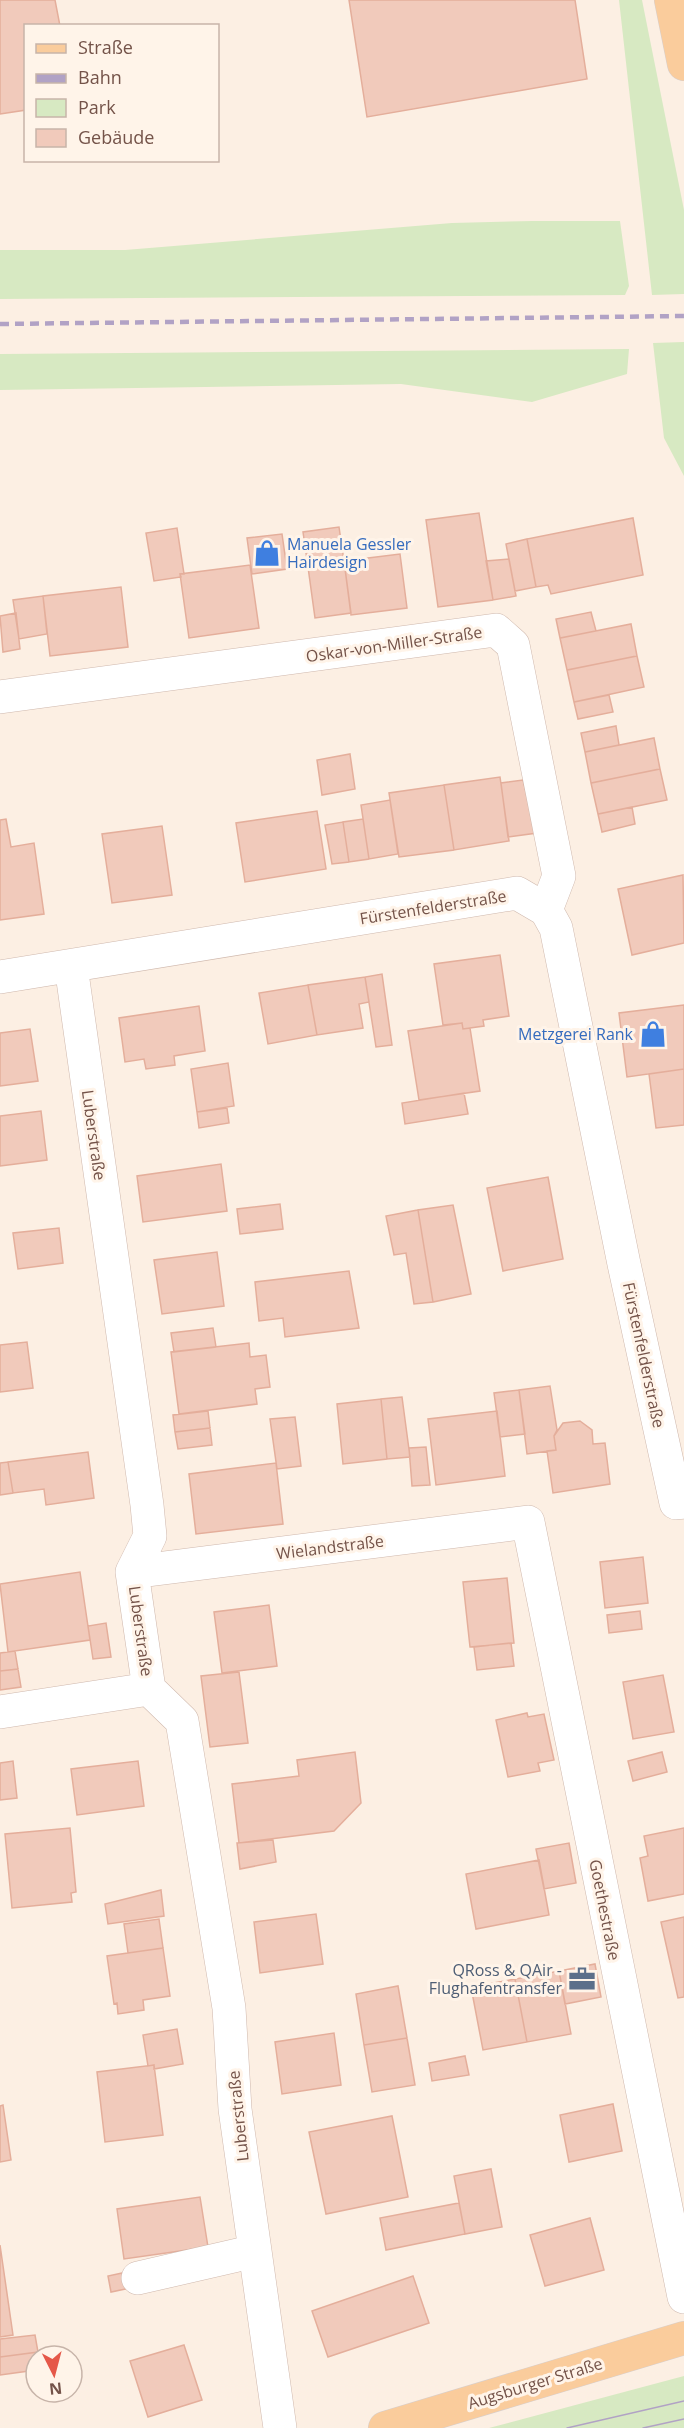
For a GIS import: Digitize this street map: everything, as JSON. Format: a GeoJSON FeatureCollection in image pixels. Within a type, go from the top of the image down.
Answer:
{"type":"FeatureCollection","features":[{"type":"Feature","properties":{"kind":"main road"},"geometry":{"type":"LineString","coordinates":[[671,0],[684,64]]}},
{"type":"Feature","properties":{"kind":"main road","name":"Augsburger Straße"},"geometry":{"type":"LineString","coordinates":[[385,2428],[684,2338]]}},
{"type":"Feature","properties":{"kind":"street","name":"Oskar-von-Miller-Straße"},"geometry":{"type":"LineString","coordinates":[[0,697],[496,630],[513,645],[559,876],[546,910]]}},
{"type":"Feature","properties":{"kind":"street","name":"Fürstenfelderstraße"},"geometry":{"type":"LineString","coordinates":[[0,977],[517,893],[546,910],[556,928],[624,1264],[680,1502]]}},
{"type":"Feature","properties":{"kind":"street","name":"Luberstraße"},"geometry":{"type":"LineString","coordinates":[[71,966],[147,1505],[150,1536],[132,1572],[149,1689],[182,1721],[229,2008],[235,2109],[280,2428]]}},
{"type":"Feature","properties":{"kind":"street","name":"Wielandstraße"},"geometry":{"type":"LineString","coordinates":[[132,1572],[528,1522]]}},
{"type":"Feature","properties":{"kind":"street","name":"Goethestraße"},"geometry":{"type":"LineString","coordinates":[[528,1522],[684,2297]]}},
{"type":"Feature","properties":{"kind":"street"},"geometry":{"type":"LineString","coordinates":[[0,1712],[149,1689]]}},
{"type":"Feature","properties":{"kind":"street"},"geometry":{"type":"LineString","coordinates":[[138,2278],[255,2251]]}},
{"type":"Feature","properties":{"kind":"green space"},"geometry":{"type":"Polygon","coordinates":[[[619,0],[642,0],[684,210],[684,294],[652,295],[619,0]]]}},
{"type":"Feature","properties":{"kind":"green space"},"geometry":{"type":"Polygon","coordinates":[[[620,221],[629,286],[625,295],[0,299],[0,250],[125,250],[452,223],[620,221]]]}},
{"type":"Feature","properties":{"kind":"green space"},"geometry":{"type":"Polygon","coordinates":[[[684,342],[684,476],[664,438],[653,343],[684,342]]]}},
{"type":"Feature","properties":{"kind":"green space"},"geometry":{"type":"Polygon","coordinates":[[[629,349],[627,374],[532,402],[401,384],[0,390],[0,354],[629,349]]]}},
{"type":"Feature","properties":{"kind":"green space"},"geometry":{"type":"Polygon","coordinates":[[[684,2376],[684,2428],[489,2428],[684,2376]]]}},
{"type":"Feature","properties":{"kind":"building"},"geometry":{"type":"Polygon","coordinates":[[[0,0],[55,0],[60,24],[24,24],[24,110],[0,114],[0,0]]]}},
{"type":"Feature","properties":{"kind":"building"},"geometry":{"type":"Polygon","coordinates":[[[349,0],[575,0],[587,79],[367,117],[349,0]]]}},
{"type":"Feature","properties":{"kind":"building"},"geometry":{"type":"Polygon","coordinates":[[[479,513],[493,600],[438,607],[426,520],[479,513]]]}},
{"type":"Feature","properties":{"kind":"building"},"geometry":{"type":"Polygon","coordinates":[[[633,518],[643,575],[551,594],[548,585],[536,587],[527,539],[633,518]]]}},
{"type":"Feature","properties":{"kind":"building"},"geometry":{"type":"Polygon","coordinates":[[[339,527],[344,561],[308,567],[303,532],[339,527]]]}},
{"type":"Feature","properties":{"kind":"building"},"geometry":{"type":"Polygon","coordinates":[[[177,528],[184,574],[180,574],[181,577],[154,581],[146,533],[177,528]]]}},
{"type":"Feature","properties":{"kind":"building","name":"Manuela Gessler Hairdesign"},"geometry":{"type":"Polygon","coordinates":[[[282,534],[287,569],[252,574],[247,538],[282,534]]]}},
{"type":"Feature","properties":{"kind":"building"},"geometry":{"type":"Polygon","coordinates":[[[527,539],[536,587],[515,591],[506,544],[527,539]]]}},
{"type":"Feature","properties":{"kind":"building"},"geometry":{"type":"Polygon","coordinates":[[[400,554],[407,608],[351,615],[344,561],[400,554]]]}},
{"type":"Feature","properties":{"kind":"building"},"geometry":{"type":"Polygon","coordinates":[[[509,559],[516,596],[493,600],[486,561],[509,559]]]}},
{"type":"Feature","properties":{"kind":"building"},"geometry":{"type":"Polygon","coordinates":[[[344,561],[351,613],[315,618],[308,567],[344,561]]]}},
{"type":"Feature","properties":{"kind":"building"},"geometry":{"type":"Polygon","coordinates":[[[250,565],[259,628],[189,638],[180,574],[250,565]]]}},
{"type":"Feature","properties":{"kind":"building"},"geometry":{"type":"Polygon","coordinates":[[[121,587],[128,647],[50,656],[43,596],[121,587]]]}},
{"type":"Feature","properties":{"kind":"building"},"geometry":{"type":"Polygon","coordinates":[[[43,596],[47,634],[19,639],[13,600],[43,596]]]}},
{"type":"Feature","properties":{"kind":"building"},"geometry":{"type":"Polygon","coordinates":[[[591,612],[596,631],[560,638],[556,619],[591,612]]]}},
{"type":"Feature","properties":{"kind":"building"},"geometry":{"type":"Polygon","coordinates":[[[16,613],[20,649],[3,652],[0,616],[16,613]]]}},
{"type":"Feature","properties":{"kind":"building"},"geometry":{"type":"Polygon","coordinates":[[[631,624],[637,656],[567,670],[560,638],[631,624]]]}},
{"type":"Feature","properties":{"kind":"building"},"geometry":{"type":"Polygon","coordinates":[[[637,656],[644,687],[574,702],[567,670],[637,656]]]}},
{"type":"Feature","properties":{"kind":"building"},"geometry":{"type":"Polygon","coordinates":[[[609,695],[613,712],[578,719],[574,702],[609,695]]]}},
{"type":"Feature","properties":{"kind":"building"},"geometry":{"type":"Polygon","coordinates":[[[616,726],[619,745],[585,752],[581,733],[616,726]]]}},
{"type":"Feature","properties":{"kind":"building"},"geometry":{"type":"Polygon","coordinates":[[[654,738],[660,769],[591,783],[585,752],[654,738]]]}},
{"type":"Feature","properties":{"kind":"building"},"geometry":{"type":"Polygon","coordinates":[[[350,754],[355,789],[322,795],[317,760],[350,754]]]}},
{"type":"Feature","properties":{"kind":"building"},"geometry":{"type":"Polygon","coordinates":[[[660,769],[667,800],[598,814],[591,783],[660,769]]]}},
{"type":"Feature","properties":{"kind":"building"},"geometry":{"type":"Polygon","coordinates":[[[500,777],[509,841],[454,850],[444,785],[500,777]]]}},
{"type":"Feature","properties":{"kind":"building"},"geometry":{"type":"Polygon","coordinates":[[[523,780],[537,833],[508,837],[501,783],[523,780]]]}},
{"type":"Feature","properties":{"kind":"building"},"geometry":{"type":"Polygon","coordinates":[[[444,785],[454,850],[399,857],[389,793],[444,785]]]}},
{"type":"Feature","properties":{"kind":"building"},"geometry":{"type":"Polygon","coordinates":[[[390,800],[398,854],[369,859],[361,805],[390,800]]]}},
{"type":"Feature","properties":{"kind":"building"},"geometry":{"type":"Polygon","coordinates":[[[632,807],[635,824],[602,832],[598,814],[632,807]]]}},
{"type":"Feature","properties":{"kind":"building"},"geometry":{"type":"Polygon","coordinates":[[[317,811],[326,869],[245,882],[236,823],[317,811]]]}},
{"type":"Feature","properties":{"kind":"building"},"geometry":{"type":"Polygon","coordinates":[[[6,819],[11,847],[34,843],[44,914],[0,920],[0,820],[6,819]]]}},
{"type":"Feature","properties":{"kind":"building"},"geometry":{"type":"Polygon","coordinates":[[[363,819],[369,859],[349,862],[343,822],[363,819]]]}},
{"type":"Feature","properties":{"kind":"building"},"geometry":{"type":"Polygon","coordinates":[[[343,822],[349,862],[332,864],[325,825],[343,822]]]}},
{"type":"Feature","properties":{"kind":"building"},"geometry":{"type":"Polygon","coordinates":[[[162,826],[172,895],[112,903],[102,834],[162,826]]]}},
{"type":"Feature","properties":{"kind":"building"},"geometry":{"type":"Polygon","coordinates":[[[683,875],[684,943],[632,955],[618,889],[683,875]]]}},
{"type":"Feature","properties":{"kind":"building"},"geometry":{"type":"Polygon","coordinates":[[[500,955],[509,1016],[483,1020],[484,1026],[463,1029],[462,1023],[443,1025],[434,964],[500,955]]]}},
{"type":"Feature","properties":{"kind":"building"},"geometry":{"type":"Polygon","coordinates":[[[382,974],[392,1045],[376,1047],[365,977],[382,974]]]}},
{"type":"Feature","properties":{"kind":"building"},"geometry":{"type":"Polygon","coordinates":[[[365,977],[369,1002],[359,1004],[363,1028],[317,1035],[308,985],[365,977]]]}},
{"type":"Feature","properties":{"kind":"building"},"geometry":{"type":"Polygon","coordinates":[[[308,985],[317,1035],[268,1044],[259,993],[308,985]]]}},
{"type":"Feature","properties":{"kind":"building","name":"Metzgerei Rank"},"geometry":{"type":"Polygon","coordinates":[[[684,1005],[684,1069],[627,1077],[619,1013],[684,1005]]]}},
{"type":"Feature","properties":{"kind":"building"},"geometry":{"type":"Polygon","coordinates":[[[199,1006],[205,1051],[174,1056],[175,1065],[146,1069],[144,1059],[125,1062],[119,1018],[199,1006]]]}},
{"type":"Feature","properties":{"kind":"building"},"geometry":{"type":"Polygon","coordinates":[[[462,1023],[463,1029],[470,1028],[480,1091],[419,1100],[408,1031],[462,1023]]]}},
{"type":"Feature","properties":{"kind":"building"},"geometry":{"type":"Polygon","coordinates":[[[30,1029],[38,1081],[0,1086],[0,1033],[30,1029]]]}},
{"type":"Feature","properties":{"kind":"building"},"geometry":{"type":"Polygon","coordinates":[[[228,1063],[234,1106],[197,1112],[191,1069],[228,1063]]]}},
{"type":"Feature","properties":{"kind":"building"},"geometry":{"type":"Polygon","coordinates":[[[684,1069],[684,1125],[656,1128],[649,1074],[684,1069]]]}},
{"type":"Feature","properties":{"kind":"building"},"geometry":{"type":"Polygon","coordinates":[[[464,1093],[468,1114],[405,1124],[402,1103],[464,1093]]]}},
{"type":"Feature","properties":{"kind":"building"},"geometry":{"type":"Polygon","coordinates":[[[227,1108],[229,1123],[199,1128],[197,1112],[227,1108]]]}},
{"type":"Feature","properties":{"kind":"building"},"geometry":{"type":"Polygon","coordinates":[[[41,1111],[47,1160],[0,1166],[0,1116],[41,1111]]]}},
{"type":"Feature","properties":{"kind":"building"},"geometry":{"type":"Polygon","coordinates":[[[221,1164],[227,1211],[143,1222],[137,1176],[221,1164]]]}},
{"type":"Feature","properties":{"kind":"building"},"geometry":{"type":"Polygon","coordinates":[[[548,1177],[563,1259],[503,1271],[487,1188],[548,1177]]]}},
{"type":"Feature","properties":{"kind":"building"},"geometry":{"type":"Polygon","coordinates":[[[280,1204],[283,1229],[240,1234],[237,1209],[280,1204]]]}},
{"type":"Feature","properties":{"kind":"building"},"geometry":{"type":"Polygon","coordinates":[[[453,1205],[471,1294],[433,1302],[418,1210],[453,1205]]]}},
{"type":"Feature","properties":{"kind":"building"},"geometry":{"type":"Polygon","coordinates":[[[418,1210],[433,1302],[414,1304],[406,1253],[394,1255],[386,1216],[418,1210]]]}},
{"type":"Feature","properties":{"kind":"building"},"geometry":{"type":"Polygon","coordinates":[[[59,1228],[63,1263],[18,1269],[13,1233],[59,1228]]]}},
{"type":"Feature","properties":{"kind":"building"},"geometry":{"type":"Polygon","coordinates":[[[217,1252],[224,1306],[162,1314],[154,1260],[217,1252]]]}},
{"type":"Feature","properties":{"kind":"building"},"geometry":{"type":"Polygon","coordinates":[[[349,1271],[359,1328],[285,1337],[283,1318],[259,1321],[255,1282],[349,1271]]]}},
{"type":"Feature","properties":{"kind":"building"},"geometry":{"type":"Polygon","coordinates":[[[213,1328],[216,1347],[174,1352],[171,1333],[213,1328]]]}},
{"type":"Feature","properties":{"kind":"building"},"geometry":{"type":"Polygon","coordinates":[[[27,1342],[33,1388],[0,1392],[0,1345],[27,1342]]]}},
{"type":"Feature","properties":{"kind":"building"},"geometry":{"type":"Polygon","coordinates":[[[249,1343],[250,1357],[266,1355],[270,1387],[255,1389],[257,1404],[179,1414],[171,1352],[249,1343]]]}},
{"type":"Feature","properties":{"kind":"building"},"geometry":{"type":"Polygon","coordinates":[[[550,1386],[557,1430],[554,1436],[556,1450],[527,1454],[519,1390],[550,1386]]]}},
{"type":"Feature","properties":{"kind":"building"},"geometry":{"type":"Polygon","coordinates":[[[519,1390],[525,1434],[500,1437],[494,1393],[519,1390]]]}},
{"type":"Feature","properties":{"kind":"building"},"geometry":{"type":"Polygon","coordinates":[[[402,1397],[410,1457],[387,1459],[381,1399],[402,1397]]]}},
{"type":"Feature","properties":{"kind":"building"},"geometry":{"type":"Polygon","coordinates":[[[381,1399],[387,1459],[343,1464],[337,1404],[381,1399]]]}},
{"type":"Feature","properties":{"kind":"building"},"geometry":{"type":"Polygon","coordinates":[[[208,1411],[210,1428],[175,1432],[173,1415],[208,1411]]]}},
{"type":"Feature","properties":{"kind":"building"},"geometry":{"type":"Polygon","coordinates":[[[497,1411],[505,1476],[436,1485],[428,1419],[497,1411]]]}},
{"type":"Feature","properties":{"kind":"building"},"geometry":{"type":"Polygon","coordinates":[[[295,1417],[301,1466],[277,1469],[270,1419],[295,1417]]]}},
{"type":"Feature","properties":{"kind":"building"},"geometry":{"type":"Polygon","coordinates":[[[580,1421],[592,1430],[593,1444],[605,1443],[610,1484],[553,1493],[547,1451],[556,1450],[554,1436],[563,1423],[580,1421]]]}},
{"type":"Feature","properties":{"kind":"building"},"geometry":{"type":"Polygon","coordinates":[[[210,1428],[212,1445],[178,1449],[175,1432],[210,1428]]]}},
{"type":"Feature","properties":{"kind":"building"},"geometry":{"type":"Polygon","coordinates":[[[426,1447],[430,1485],[412,1486],[409,1448],[426,1447]]]}},
{"type":"Feature","properties":{"kind":"building"},"geometry":{"type":"Polygon","coordinates":[[[88,1452],[94,1498],[46,1505],[44,1489],[13,1493],[8,1462],[88,1452]]]}},
{"type":"Feature","properties":{"kind":"building"},"geometry":{"type":"Polygon","coordinates":[[[8,1462],[13,1493],[0,1495],[0,1463],[8,1462]]]}},
{"type":"Feature","properties":{"kind":"building"},"geometry":{"type":"Polygon","coordinates":[[[276,1463],[283,1524],[196,1534],[189,1474],[276,1463]]]}},
{"type":"Feature","properties":{"kind":"building"},"geometry":{"type":"Polygon","coordinates":[[[643,1557],[648,1603],[605,1608],[600,1562],[643,1557]]]}},
{"type":"Feature","properties":{"kind":"building"},"geometry":{"type":"Polygon","coordinates":[[[80,1572],[90,1640],[8,1652],[0,1584],[80,1572]]]}},
{"type":"Feature","properties":{"kind":"building"},"geometry":{"type":"Polygon","coordinates":[[[507,1578],[514,1643],[470,1647],[463,1582],[507,1578]]]}},
{"type":"Feature","properties":{"kind":"building"},"geometry":{"type":"Polygon","coordinates":[[[269,1605],[277,1666],[222,1673],[214,1612],[269,1605]]]}},
{"type":"Feature","properties":{"kind":"building"},"geometry":{"type":"Polygon","coordinates":[[[640,1611],[642,1629],[609,1633],[607,1615],[640,1611]]]}},
{"type":"Feature","properties":{"kind":"building"},"geometry":{"type":"Polygon","coordinates":[[[106,1623],[111,1657],[93,1659],[88,1626],[106,1623]]]}},
{"type":"Feature","properties":{"kind":"building"},"geometry":{"type":"Polygon","coordinates":[[[511,1643],[514,1666],[477,1670],[474,1647],[511,1643]]]}},
{"type":"Feature","properties":{"kind":"building"},"geometry":{"type":"Polygon","coordinates":[[[15,1651],[18,1669],[0,1671],[0,1653],[15,1651]]]}},
{"type":"Feature","properties":{"kind":"building"},"geometry":{"type":"Polygon","coordinates":[[[18,1669],[21,1687],[0,1690],[0,1671],[18,1669]]]}},
{"type":"Feature","properties":{"kind":"building"},"geometry":{"type":"Polygon","coordinates":[[[239,1672],[248,1743],[210,1747],[201,1676],[239,1672]]]}},
{"type":"Feature","properties":{"kind":"building"},"geometry":{"type":"Polygon","coordinates":[[[663,1675],[674,1732],[633,1739],[623,1682],[663,1675]]]}},
{"type":"Feature","properties":{"kind":"building"},"geometry":{"type":"Polygon","coordinates":[[[527,1713],[528,1717],[544,1714],[554,1760],[538,1763],[540,1771],[508,1777],[496,1720],[527,1713]]]}},
{"type":"Feature","properties":{"kind":"building"},"geometry":{"type":"Polygon","coordinates":[[[355,1752],[361,1803],[334,1831],[239,1843],[232,1784],[299,1776],[297,1760],[355,1752]]]}},
{"type":"Feature","properties":{"kind":"building"},"geometry":{"type":"Polygon","coordinates":[[[662,1752],[667,1772],[633,1781],[628,1761],[662,1752]]]}},
{"type":"Feature","properties":{"kind":"building"},"geometry":{"type":"Polygon","coordinates":[[[13,1761],[17,1798],[0,1800],[0,1763],[13,1761]]]}},
{"type":"Feature","properties":{"kind":"building"},"geometry":{"type":"Polygon","coordinates":[[[138,1761],[144,1806],[77,1815],[71,1769],[138,1761]]]}},
{"type":"Feature","properties":{"kind":"building"},"geometry":{"type":"Polygon","coordinates":[[[70,1828],[76,1892],[71,1893],[72,1902],[12,1908],[5,1834],[70,1828]]]}},
{"type":"Feature","properties":{"kind":"building"},"geometry":{"type":"Polygon","coordinates":[[[684,1828],[684,1894],[648,1901],[640,1858],[648,1856],[644,1836],[684,1828]]]}},
{"type":"Feature","properties":{"kind":"building"},"geometry":{"type":"Polygon","coordinates":[[[273,1840],[276,1862],[240,1869],[237,1843],[273,1840]]]}},
{"type":"Feature","properties":{"kind":"building"},"geometry":{"type":"Polygon","coordinates":[[[569,1843],[576,1883],[544,1889],[536,1849],[569,1843]]]}},
{"type":"Feature","properties":{"kind":"building"},"geometry":{"type":"Polygon","coordinates":[[[539,1860],[549,1915],[476,1929],[466,1874],[539,1860]]]}},
{"type":"Feature","properties":{"kind":"building"},"geometry":{"type":"Polygon","coordinates":[[[161,1890],[164,1916],[108,1924],[105,1904],[161,1890]]]}},
{"type":"Feature","properties":{"kind":"building"},"geometry":{"type":"Polygon","coordinates":[[[316,1914],[323,1964],[260,1973],[254,1922],[316,1914]]]}},
{"type":"Feature","properties":{"kind":"building"},"geometry":{"type":"Polygon","coordinates":[[[684,1917],[684,1997],[678,1998],[661,1922],[684,1917]]]}},
{"type":"Feature","properties":{"kind":"building"},"geometry":{"type":"Polygon","coordinates":[[[159,1919],[163,1948],[128,1953],[124,1924],[159,1919]]]}},
{"type":"Feature","properties":{"kind":"building"},"geometry":{"type":"Polygon","coordinates":[[[163,1948],[170,1996],[143,2000],[144,2010],[118,2014],[117,2003],[114,2004],[107,1956],[163,1948]]]}},
{"type":"Feature","properties":{"kind":"building"},"geometry":{"type":"Polygon","coordinates":[[[595,1964],[601,1997],[565,2004],[559,1971],[595,1964]]]}},
{"type":"Feature","properties":{"kind":"building"},"geometry":{"type":"Polygon","coordinates":[[[559,1971],[571,2034],[527,2042],[515,1979],[559,1971]]]}},
{"type":"Feature","properties":{"kind":"building"},"geometry":{"type":"Polygon","coordinates":[[[515,1979],[527,2042],[483,2050],[471,1987],[515,1979]]]}},
{"type":"Feature","properties":{"kind":"building"},"geometry":{"type":"Polygon","coordinates":[[[398,1986],[407,2038],[364,2045],[356,1994],[398,1986]]]}},
{"type":"Feature","properties":{"kind":"building"},"geometry":{"type":"Polygon","coordinates":[[[177,2029],[183,2064],[154,2069],[154,2065],[148,2066],[143,2035],[177,2029]]]}},
{"type":"Feature","properties":{"kind":"building"},"geometry":{"type":"Polygon","coordinates":[[[334,2033],[341,2085],[282,2094],[275,2042],[334,2033]]]}},
{"type":"Feature","properties":{"kind":"building"},"geometry":{"type":"Polygon","coordinates":[[[407,2038],[415,2085],[372,2092],[364,2045],[407,2038]]]}},
{"type":"Feature","properties":{"kind":"building"},"geometry":{"type":"Polygon","coordinates":[[[465,2056],[469,2075],[432,2081],[429,2063],[465,2056]]]}},
{"type":"Feature","properties":{"kind":"building"},"geometry":{"type":"Polygon","coordinates":[[[154,2065],[163,2135],[105,2142],[97,2072],[154,2065]]]}},
{"type":"Feature","properties":{"kind":"building"},"geometry":{"type":"Polygon","coordinates":[[[613,2104],[622,2151],[569,2162],[560,2115],[613,2104]]]}},
{"type":"Feature","properties":{"kind":"building"},"geometry":{"type":"Polygon","coordinates":[[[3,2105],[11,2160],[0,2162],[0,2106],[3,2105]]]}},
{"type":"Feature","properties":{"kind":"building"},"geometry":{"type":"Polygon","coordinates":[[[392,2116],[408,2197],[326,2214],[309,2132],[392,2116]]]}},
{"type":"Feature","properties":{"kind":"building"},"geometry":{"type":"Polygon","coordinates":[[[491,2169],[502,2227],[465,2234],[454,2176],[491,2169]]]}},
{"type":"Feature","properties":{"kind":"building"},"geometry":{"type":"Polygon","coordinates":[[[200,2197],[208,2247],[124,2259],[117,2209],[200,2197]]]}},
{"type":"Feature","properties":{"kind":"building"},"geometry":{"type":"Polygon","coordinates":[[[459,2203],[465,2234],[386,2250],[380,2218],[459,2203]]]}},
{"type":"Feature","properties":{"kind":"building"},"geometry":{"type":"Polygon","coordinates":[[[590,2218],[604,2270],[545,2286],[530,2235],[590,2218]]]}},
{"type":"Feature","properties":{"kind":"building"},"geometry":{"type":"Polygon","coordinates":[[[0,2245],[13,2335],[0,2337],[0,2245]]]}},
{"type":"Feature","properties":{"kind":"building"},"geometry":{"type":"Polygon","coordinates":[[[136,2270],[140,2286],[111,2292],[108,2276],[136,2270]]]}},
{"type":"Feature","properties":{"kind":"building"},"geometry":{"type":"Polygon","coordinates":[[[413,2276],[429,2323],[328,2357],[312,2311],[413,2276]]]}},
{"type":"Feature","properties":{"kind":"building"},"geometry":{"type":"Polygon","coordinates":[[[35,2335],[37,2344],[24,2344],[24,2354],[0,2357],[0,2339],[35,2335]]]}},
{"type":"Feature","properties":{"kind":"building"},"geometry":{"type":"Polygon","coordinates":[[[184,2345],[202,2400],[148,2417],[130,2361],[184,2345]]]}},
{"type":"Feature","properties":{"kind":"building"},"geometry":{"type":"Polygon","coordinates":[[[24,2354],[24,2372],[0,2375],[0,2357],[24,2354]]]}},
{"type":"Feature","properties":{"kind":"tram line"},"geometry":{"type":"LineString","coordinates":[[567,2428],[684,2401]]}},
{"type":"Feature","properties":{"kind":"tram line"},"geometry":{"type":"LineString","coordinates":[[643,2428],[684,2419]]}},
{"type":"Feature","properties":{"kind":"railway"},"geometry":{"type":"LineString","coordinates":[[0,324],[684,316]]}},
{"type":"Feature","properties":{"kind":"place","name":"Manuela Gessler Hairdesign"},"geometry":{"type":"Point","coordinates":[267,553]}},
{"type":"Feature","properties":{"kind":"place","name":"Metzgerei Rank"},"geometry":{"type":"Point","coordinates":[653,1034]}},
{"type":"Feature","properties":{"kind":"place","name":"QRoss & QAir - Flughafentransfer"},"geometry":{"type":"Point","coordinates":[582,1979]}}]}
